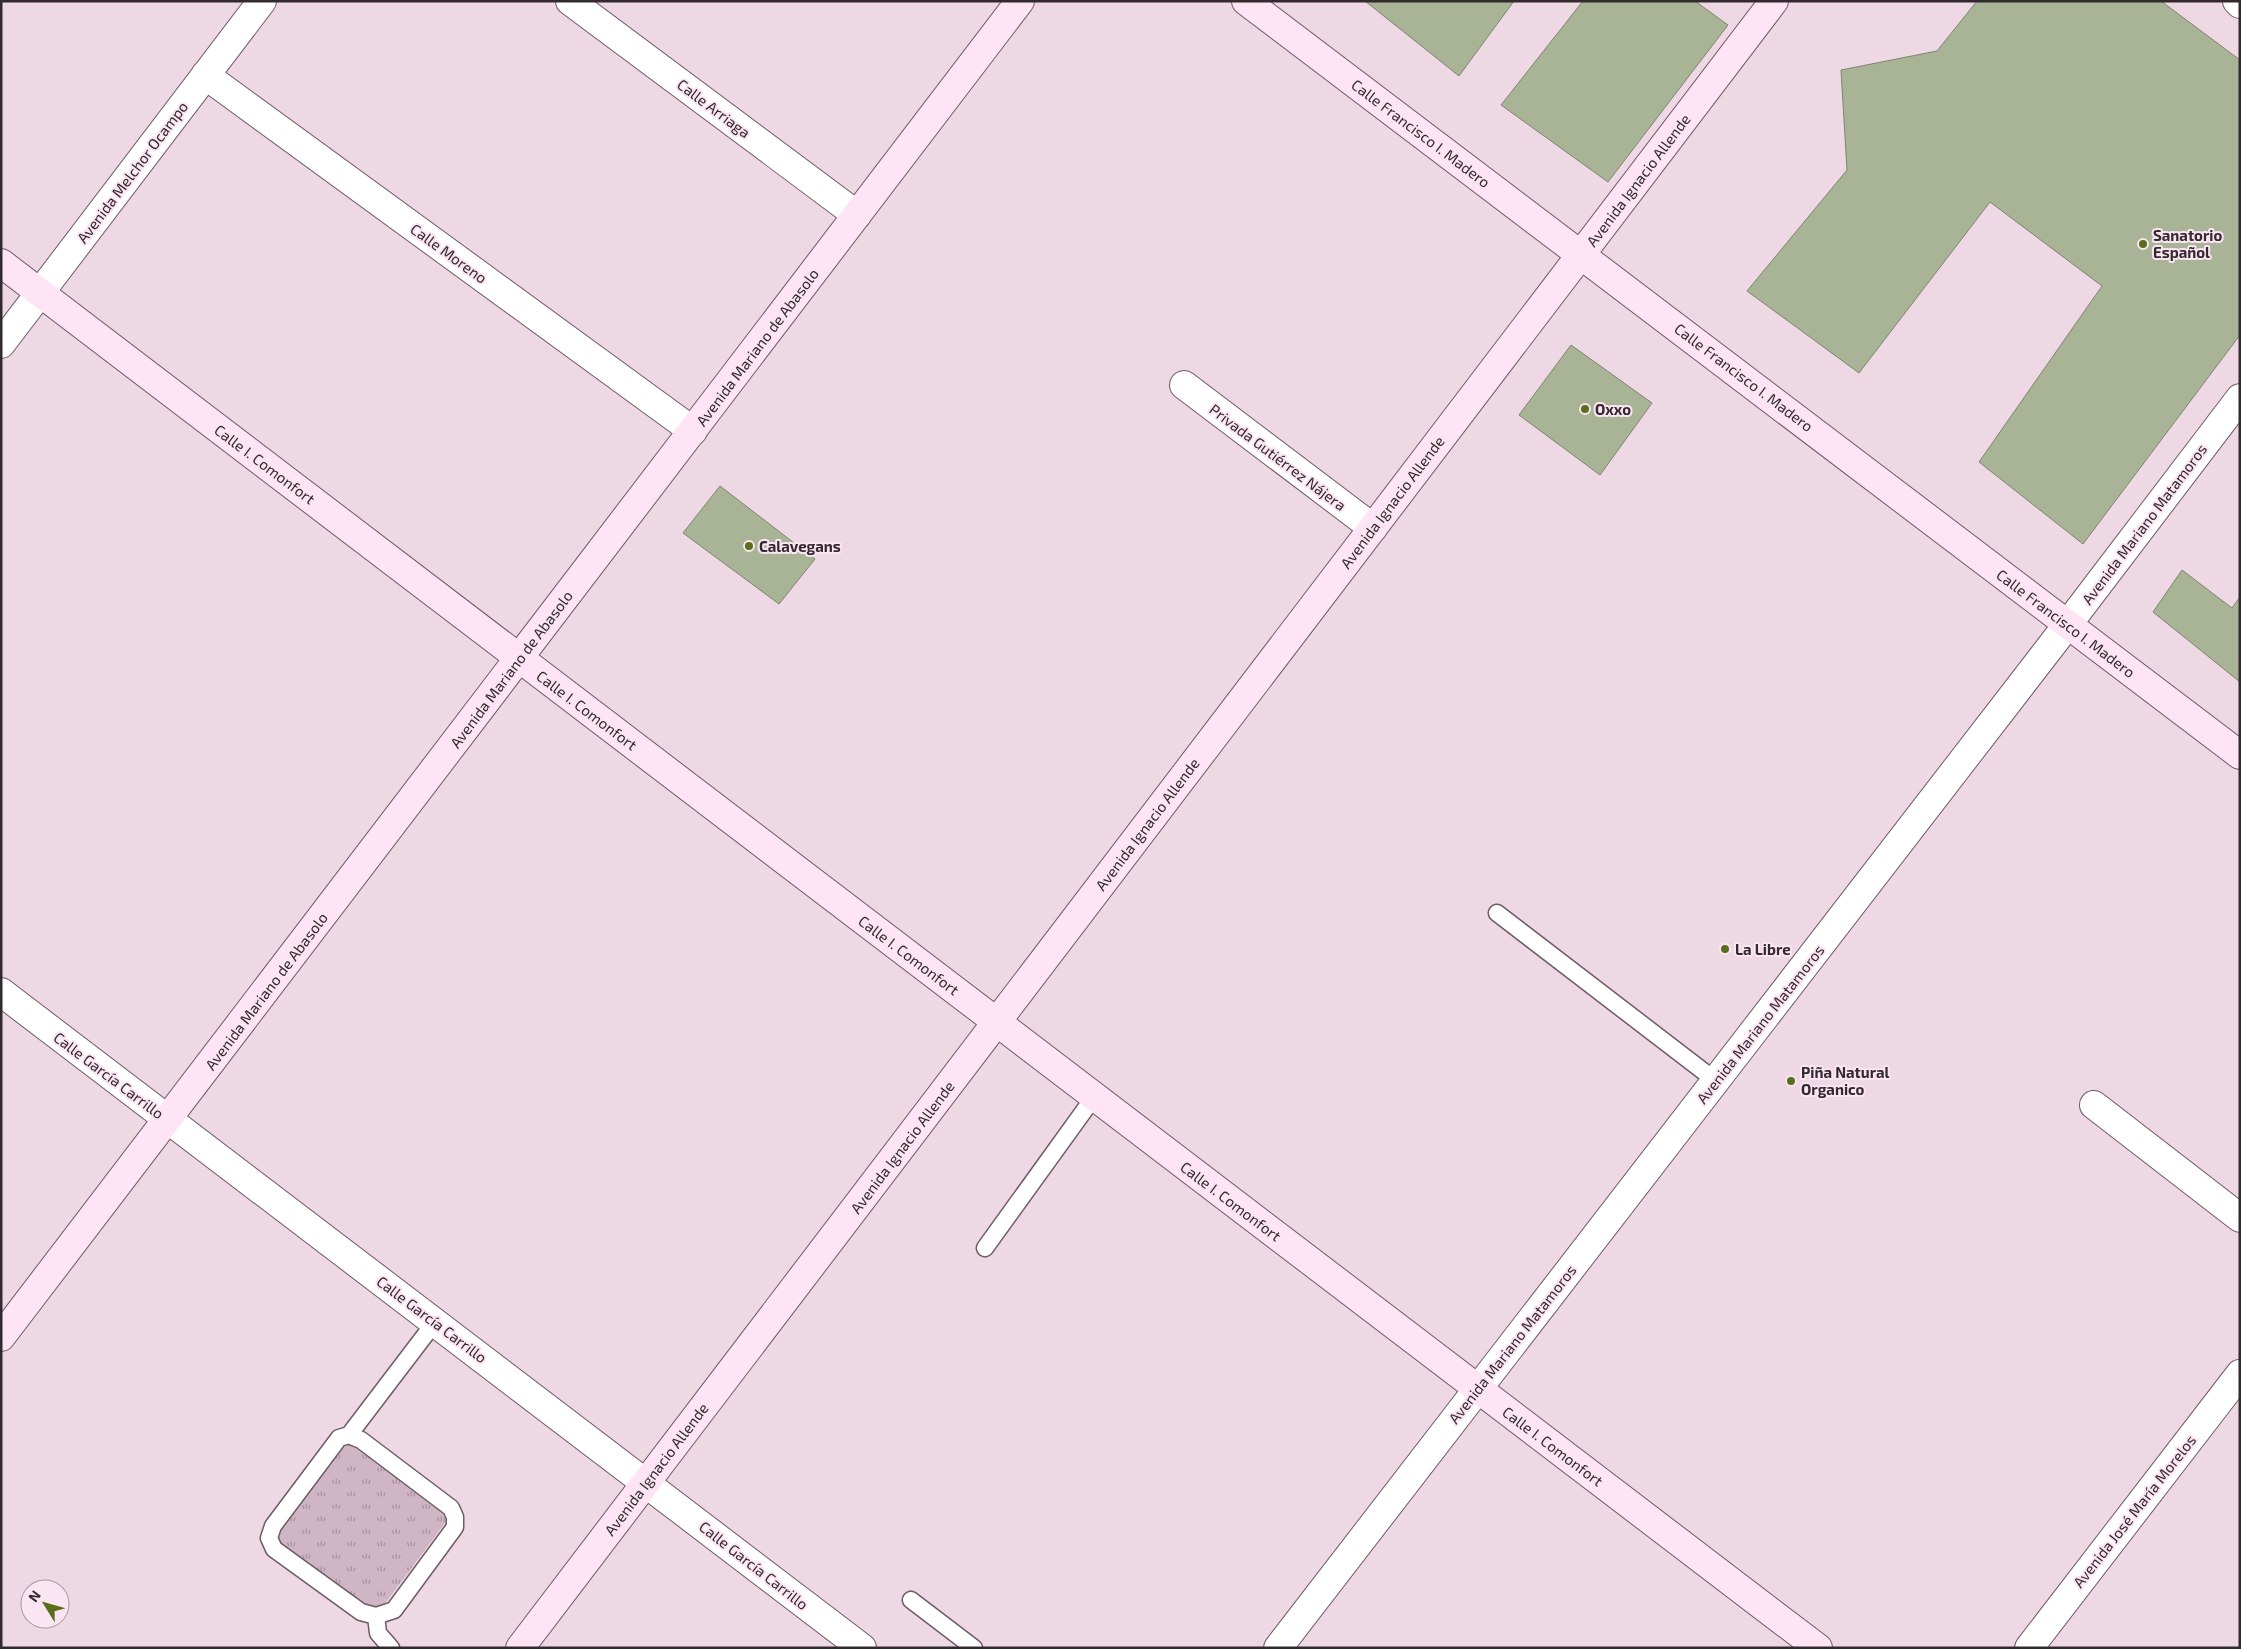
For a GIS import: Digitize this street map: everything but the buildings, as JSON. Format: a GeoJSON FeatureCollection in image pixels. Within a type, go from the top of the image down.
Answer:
{"type":"FeatureCollection","features":[{"type":"Feature","properties":{"kind":"street","name":"Avenida Melchor Ocampo"},"geometry":{"type":"LineString","coordinates":[[1,344],[262,1]]}},
{"type":"Feature","properties":{"kind":"street","name":"Calle Arriaga"},"geometry":{"type":"LineString","coordinates":[[570,1],[858,214]]}},
{"type":"Feature","properties":{"kind":"street","name":"Avenida Mariano de Abasolo"},"geometry":{"type":"LineString","coordinates":[[1,1337],[1020,1]]}},
{"type":"Feature","properties":{"kind":"street","name":"Calle Francisco I. Madero"},"geometry":{"type":"LineString","coordinates":[[1246,1],[2240,755]]}},
{"type":"Feature","properties":{"kind":"street","name":"Avenida Ignacio Allende"},"geometry":{"type":"LineString","coordinates":[[520,1648],[1774,1]]}},
{"type":"Feature","properties":{"kind":"street"},"geometry":{"type":"LineString","coordinates":[[2237,1],[2240,4]]}},
{"type":"Feature","properties":{"kind":"street","name":"Calle Moreno"},"geometry":{"type":"LineString","coordinates":[[205,75],[693,431]]}},
{"type":"Feature","properties":{"kind":"street","name":"Calle I. Comonfort"},"geometry":{"type":"LineString","coordinates":[[1,263],[1818,1648]]}},
{"type":"Feature","properties":{"kind":"street","name":"Privada Gutiérrez Nájera"},"geometry":{"type":"LineString","coordinates":[[1184,386],[1373,528]]}},
{"type":"Feature","properties":{"kind":"street","name":"Avenida Mariano Matamoros"},"geometry":{"type":"LineString","coordinates":[[1278,1648],[2068,624],[2240,398]]}},
{"type":"Feature","properties":{"kind":"street","name":"Calle García Carrillo"},"geometry":{"type":"LineString","coordinates":[[1,992],[862,1648]]}},
{"type":"Feature","properties":{"kind":"street"},"geometry":{"type":"LineString","coordinates":[[2094,1105],[2240,1218]]}},
{"type":"Feature","properties":{"kind":"street","name":"Avenida José María Morelos"},"geometry":{"type":"LineString","coordinates":[[2029,1648],[2240,1374]]}},
{"type":"Feature","properties":{"kind":"lane"},"geometry":{"type":"LineString","coordinates":[[1497,913],[1716,1081]]}},
{"type":"Feature","properties":{"kind":"lane"},"geometry":{"type":"LineString","coordinates":[[985,1248],[1094,1096]]}},
{"type":"Feature","properties":{"kind":"lane"},"geometry":{"type":"LineString","coordinates":[[349,1435],[361,1440],[451,1508],[455,1517],[455,1527],[394,1610],[376,1616],[361,1612],[274,1549],[269,1538],[273,1526],[338,1438],[349,1435],[435,1322]]}},
{"type":"Feature","properties":{"kind":"lane"},"geometry":{"type":"LineString","coordinates":[[911,1600],[974,1648]]}},
{"type":"Feature","properties":{"kind":"lane"},"geometry":{"type":"LineString","coordinates":[[376,1616],[378,1633],[391,1648]]}},
{"type":"Feature","properties":{"kind":"green space"},"geometry":{"type":"Polygon","coordinates":[[[346,1440],[451,1515],[378,1613],[274,1539],[346,1440]]]}},
{"type":"Feature","properties":{"kind":"place","name":"Sanatorio Español"},"geometry":{"type":"Point","coordinates":[2143,244]}},
{"type":"Feature","properties":{"kind":"place","name":"Oxxo"},"geometry":{"type":"Point","coordinates":[1585,409]}},
{"type":"Feature","properties":{"kind":"place","name":"Calavegans"},"geometry":{"type":"Point","coordinates":[749,546]}},
{"type":"Feature","properties":{"kind":"place","name":"La Libre"},"geometry":{"type":"Point","coordinates":[1725,949]}},
{"type":"Feature","properties":{"kind":"place","name":"Piña Natural Organico"},"geometry":{"type":"Point","coordinates":[1791,1081]}}]}
